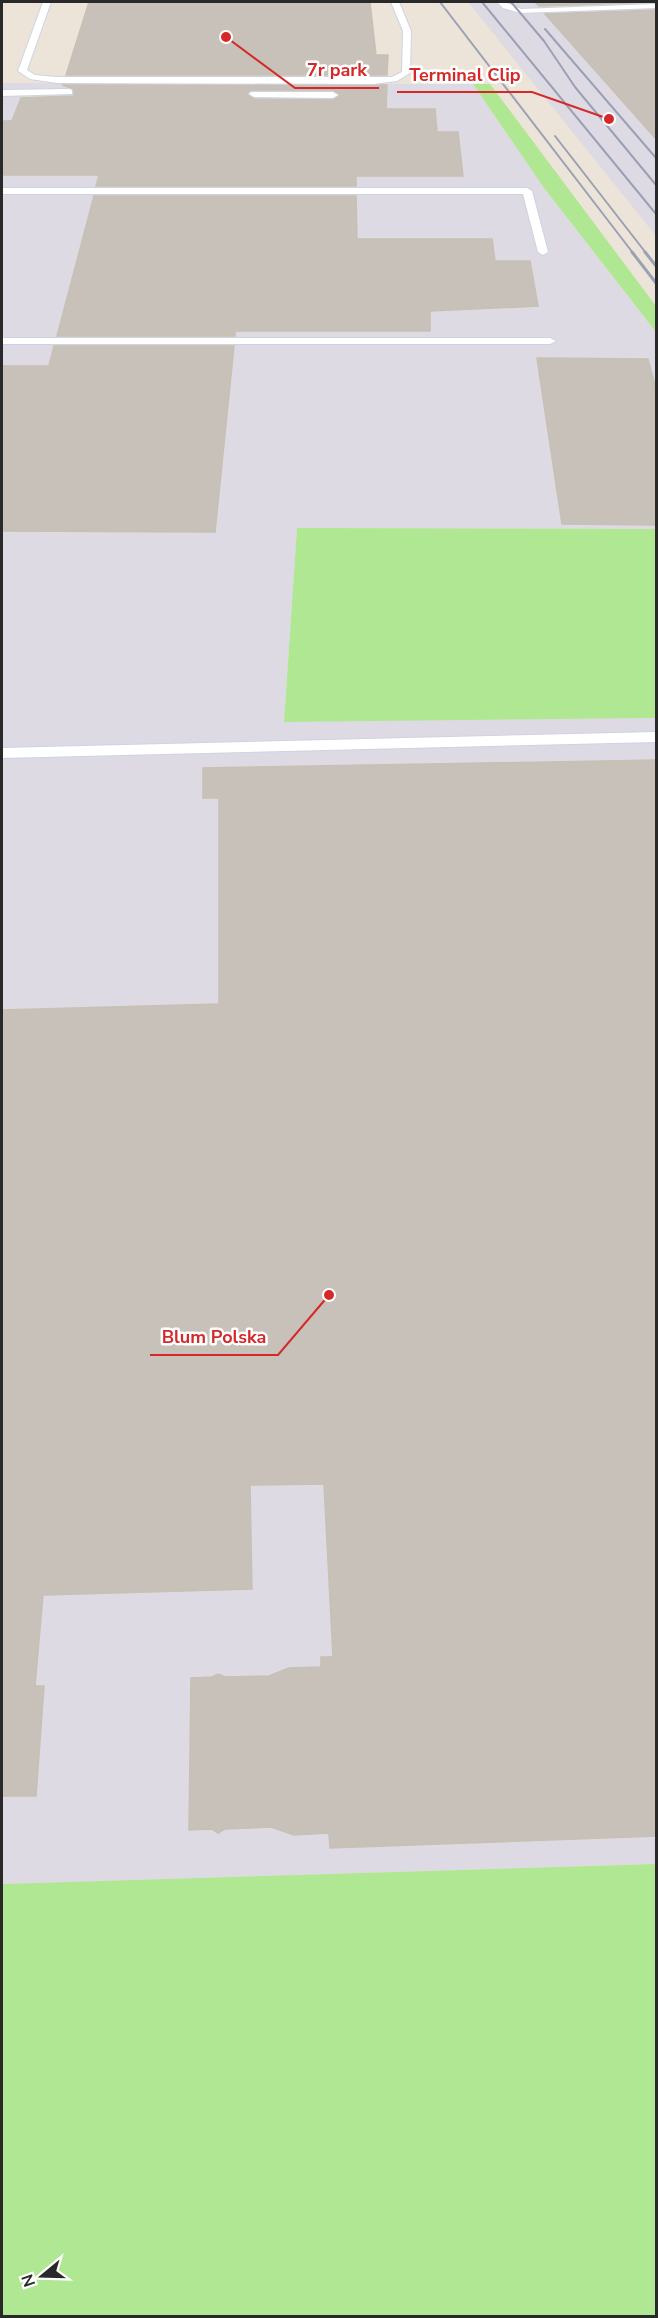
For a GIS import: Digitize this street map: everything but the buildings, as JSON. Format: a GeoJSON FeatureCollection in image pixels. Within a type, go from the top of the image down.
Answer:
{"type":"FeatureCollection","features":[{"type":"Feature","properties":{"kind":"lane"},"geometry":{"type":"LineString","coordinates":[[47,2],[22,70],[33,77],[57,80],[362,81],[394,79],[406,74],[407,31],[395,2]]}},
{"type":"Feature","properties":{"kind":"lane"},"geometry":{"type":"LineString","coordinates":[[501,2],[520,11],[657,6]]}},
{"type":"Feature","properties":{"kind":"lane"},"geometry":{"type":"LineString","coordinates":[[2,93],[82,92]]}},
{"type":"Feature","properties":{"kind":"lane"},"geometry":{"type":"LineString","coordinates":[[242,94],[333,95]]}},
{"type":"Feature","properties":{"kind":"lane"},"geometry":{"type":"LineString","coordinates":[[2,191],[527,191],[543,252]]}},
{"type":"Feature","properties":{"kind":"lane"},"geometry":{"type":"LineString","coordinates":[[2,341],[550,341]]}},
{"type":"Feature","properties":{"kind":"lane"},"geometry":{"type":"LineString","coordinates":[[2,753],[657,737]]}},
{"type":"Feature","properties":{"kind":"shaded area"},"geometry":{"type":"Polygon","coordinates":[[[468,2],[656,2],[656,236],[468,2]]]}},
{"type":"Feature","properties":{"kind":"shaded area"},"geometry":{"type":"Polygon","coordinates":[[[2,83],[473,84],[544,188],[656,332],[656,529],[297,528],[284,721],[656,718],[656,1864],[2,1884],[2,83]]]}},
{"type":"Feature","properties":{"kind":"green space"},"geometry":{"type":"Polygon","coordinates":[[[473,84],[490,84],[656,306],[656,332],[544,188],[473,84]]]}},
{"type":"Feature","properties":{"kind":"green space"},"geometry":{"type":"Polygon","coordinates":[[[297,528],[656,529],[656,718],[284,722],[297,528]]]}},
{"type":"Feature","properties":{"kind":"green space"},"geometry":{"type":"Polygon","coordinates":[[[656,1864],[656,2316],[2,2316],[2,1884],[656,1864]]]}},
{"type":"Feature","properties":{"kind":"railway"},"geometry":{"type":"LineString","coordinates":[[440,2],[633,253]]}},
{"type":"Feature","properties":{"kind":"railway"},"geometry":{"type":"LineString","coordinates":[[482,2],[656,214]]}},
{"type":"Feature","properties":{"kind":"railway"},"geometry":{"type":"LineString","coordinates":[[511,2],[544,41],[575,87],[656,185]]}},
{"type":"Feature","properties":{"kind":"railway"},"geometry":{"type":"LineString","coordinates":[[545,29],[656,158]]}},
{"type":"Feature","properties":{"kind":"railway"},"geometry":{"type":"LineString","coordinates":[[555,136],[646,253]]}},
{"type":"Feature","properties":{"kind":"railway"},"geometry":{"type":"LineString","coordinates":[[632,252],[656,283]]}},
{"type":"Feature","properties":{"kind":"railway"},"geometry":{"type":"LineString","coordinates":[[645,252],[656,266]]}},
{"type":"Feature","properties":{"kind":"place","name":"7r park"},"geometry":{"type":"Point","coordinates":[226,37]}},
{"type":"Feature","properties":{"kind":"place","name":"Terminal Clip"},"geometry":{"type":"Point","coordinates":[609,119]}},
{"type":"Feature","properties":{"kind":"place","name":"Blum Polska"},"geometry":{"type":"Point","coordinates":[329,1295]}}]}
